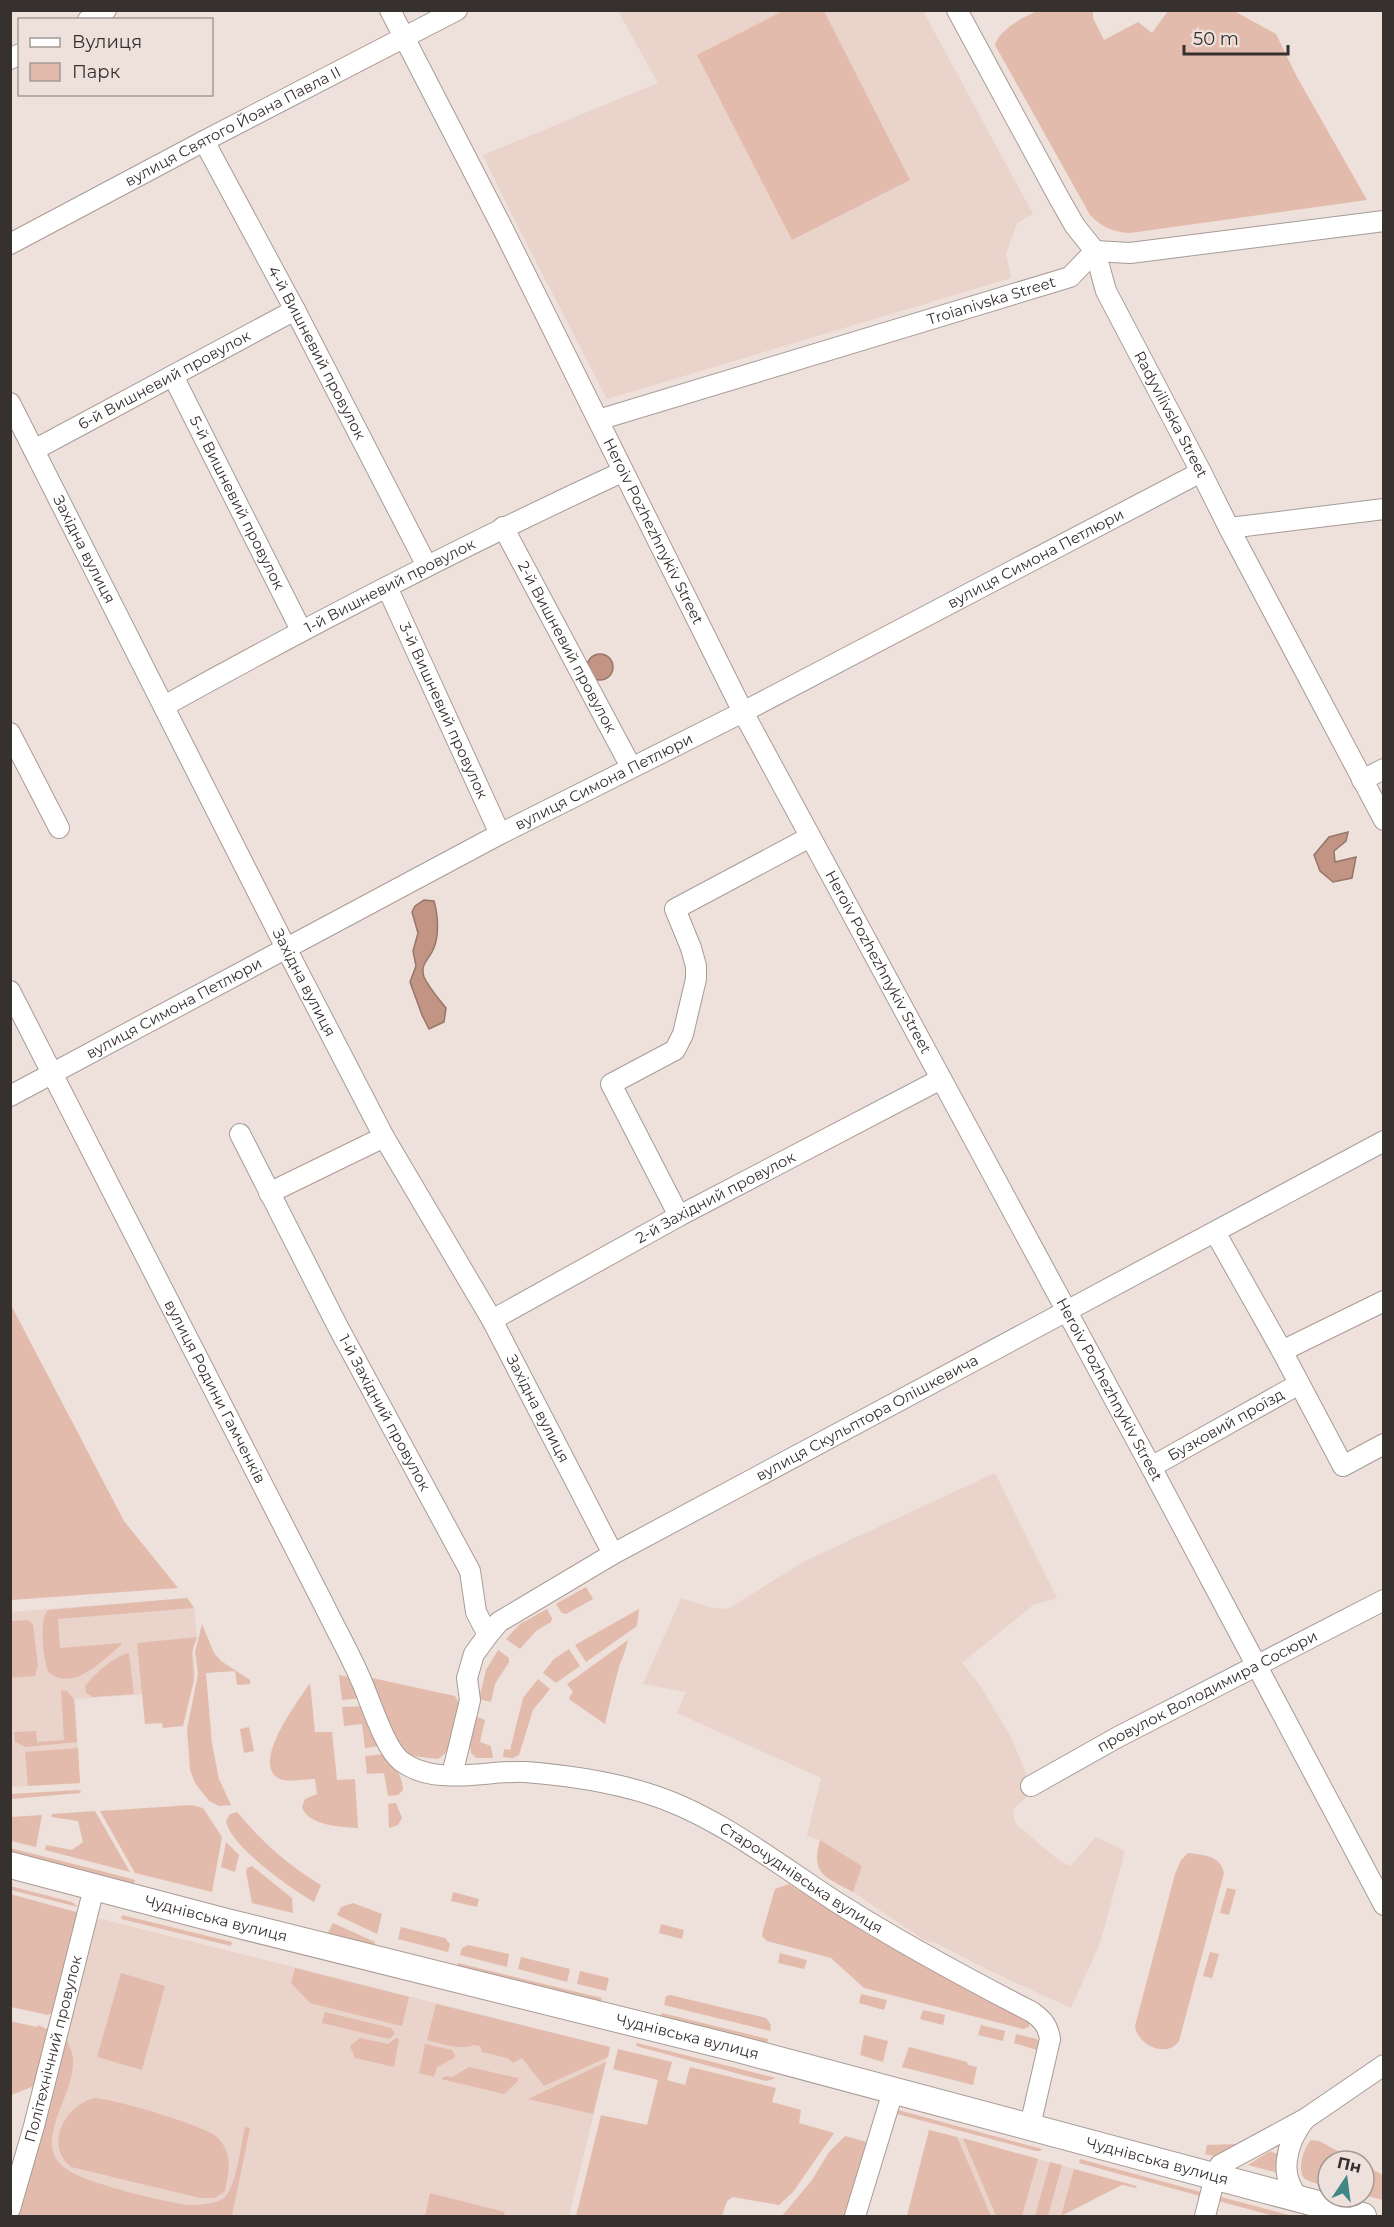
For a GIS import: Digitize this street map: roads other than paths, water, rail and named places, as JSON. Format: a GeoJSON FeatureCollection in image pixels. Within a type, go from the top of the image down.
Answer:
{"type":"FeatureCollection","features":[{"type":"Feature","properties":{"kind":"main road","name":"Чуднівська вулиця"},"geometry":{"type":"LineString","coordinates":[[10,1866],[93,1892],[1214,2181],[1301,2200],[1363,2217]]}},
{"type":"Feature","properties":{"kind":"main road","name":"Чуднівська вулиця"},"geometry":{"type":"LineString","coordinates":[[10,1876],[93,1892],[738,2049],[1030,2126],[1329,2217]]}},
{"type":"Feature","properties":{"kind":"street"},"geometry":{"type":"LineString","coordinates":[[92,18],[106,10]]}},
{"type":"Feature","properties":{"kind":"street","name":"Heroiv Pozhezhnykiv Street"},"geometry":{"type":"LineString","coordinates":[[390,10],[743,712],[1151,1467],[1383,1905]]}},
{"type":"Feature","properties":{"kind":"street","name":"вулиця Святого Йоана Павла II"},"geometry":{"type":"LineString","coordinates":[[10,244],[457,10]]}},
{"type":"Feature","properties":{"kind":"street","name":"Radyvilivska Street"},"geometry":{"type":"LineString","coordinates":[[957,10],[1075,226],[1095,251],[1107,291],[1383,819]]}},
{"type":"Feature","properties":{"kind":"street","name":"4-й Вишневий провулок"},"geometry":{"type":"LineString","coordinates":[[204,141],[295,310],[427,566]]}},
{"type":"Feature","properties":{"kind":"street"},"geometry":{"type":"LineString","coordinates":[[1095,251],[1130,253],[1153,251],[1383,221]]}},
{"type":"Feature","properties":{"kind":"street","name":"Troianivska Street"},"geometry":{"type":"LineString","coordinates":[[598,420],[1070,278],[1095,251]]}},
{"type":"Feature","properties":{"kind":"street","name":"6-й Вишневий провулок"},"geometry":{"type":"LineString","coordinates":[[34,450],[295,310]]}},
{"type":"Feature","properties":{"kind":"street","name":"5-й Вишневий провулок"},"geometry":{"type":"LineString","coordinates":[[172,376],[302,630]]}},
{"type":"Feature","properties":{"kind":"street","name":"Західна вулиця"},"geometry":{"type":"LineString","coordinates":[[10,403],[384,1137],[492,1320],[613,1554]]}},
{"type":"Feature","properties":{"kind":"street","name":"вулиця Симона Петлюри"},"geometry":{"type":"LineString","coordinates":[[10,1096],[287,950],[500,834],[743,712],[1201,471]]}},
{"type":"Feature","properties":{"kind":"street","name":"1-й Вишневий провулок"},"geometry":{"type":"LineString","coordinates":[[164,706],[302,630],[503,527],[622,472]]}},
{"type":"Feature","properties":{"kind":"street"},"geometry":{"type":"LineString","coordinates":[[1229,528],[1383,509]]}},
{"type":"Feature","properties":{"kind":"street","name":"2-й Вишневий провулок"},"geometry":{"type":"LineString","coordinates":[[503,527],[630,767]]}},
{"type":"Feature","properties":{"kind":"street","name":"3-й Вишневий провулок"},"geometry":{"type":"LineString","coordinates":[[387,587],[500,834]]}},
{"type":"Feature","properties":{"kind":"street"},"geometry":{"type":"LineString","coordinates":[[10,734],[59,828]]}},
{"type":"Feature","properties":{"kind":"street"},"geometry":{"type":"LineString","coordinates":[[1362,780],[1383,769]]}},
{"type":"Feature","properties":{"kind":"street"},"geometry":{"type":"LineString","coordinates":[[679,1216],[611,1084],[675,1050],[683,1034],[696,972],[691,948],[675,909],[810,837]]}},
{"type":"Feature","properties":{"kind":"street","name":"вулиця Родини Гамченків"},"geometry":{"type":"LineString","coordinates":[[10,991],[323,1603],[360,1677],[391,1749],[399,1760],[410,1767],[443,1774]]}},
{"type":"Feature","properties":{"kind":"street","name":"2-й Західний провулок"},"geometry":{"type":"LineString","coordinates":[[492,1320],[679,1216],[941,1079]]}},
{"type":"Feature","properties":{"kind":"street","name":"1-й Західний провулок"},"geometry":{"type":"LineString","coordinates":[[240,1134],[338,1327],[470,1571],[476,1612],[488,1635]]}},
{"type":"Feature","properties":{"kind":"street"},"geometry":{"type":"LineString","coordinates":[[269,1193],[384,1137]]}},
{"type":"Feature","properties":{"kind":"street","name":"вулиця Скульптора Олішкевича"},"geometry":{"type":"LineString","coordinates":[[443,1774],[470,1700],[467,1678],[474,1654],[500,1622],[613,1554],[1383,1141]]}},
{"type":"Feature","properties":{"kind":"street"},"geometry":{"type":"LineString","coordinates":[[1215,1232],[1343,1466],[1383,1444]]}},
{"type":"Feature","properties":{"kind":"street"},"geometry":{"type":"LineString","coordinates":[[1282,1352],[1383,1301]]}},
{"type":"Feature","properties":{"kind":"street","name":"Бузковий проїзд"},"geometry":{"type":"LineString","coordinates":[[1151,1467],[1299,1384]]}},
{"type":"Feature","properties":{"kind":"street","name":"провулок Володимира Сосюри"},"geometry":{"type":"LineString","coordinates":[[1031,1786],[1118,1737],[1383,1600]]}},
{"type":"Feature","properties":{"kind":"street","name":"Старочуднівська вулиця"},"geometry":{"type":"LineString","coordinates":[[443,1774],[501,1772],[547,1774],[629,1789],[663,1799],[710,1821],[909,1947],[1032,2012],[1044,2021],[1049,2030],[1050,2039],[1030,2126]]}},
{"type":"Feature","properties":{"kind":"street","name":"Політехнічний провулок"},"geometry":{"type":"LineString","coordinates":[[10,2209],[34,2126],[93,1892]]}},
{"type":"Feature","properties":{"kind":"street"},"geometry":{"type":"LineString","coordinates":[[1204,2217],[1220,2165],[1305,2119],[1383,2065]]}},
{"type":"Feature","properties":{"kind":"street"},"geometry":{"type":"LineString","coordinates":[[855,2217],[891,2098]]}},
{"type":"Feature","properties":{"kind":"street"},"geometry":{"type":"LineString","coordinates":[[1301,2200],[1290,2188],[1287,2165],[1290,2145],[1305,2119]]}}]}
